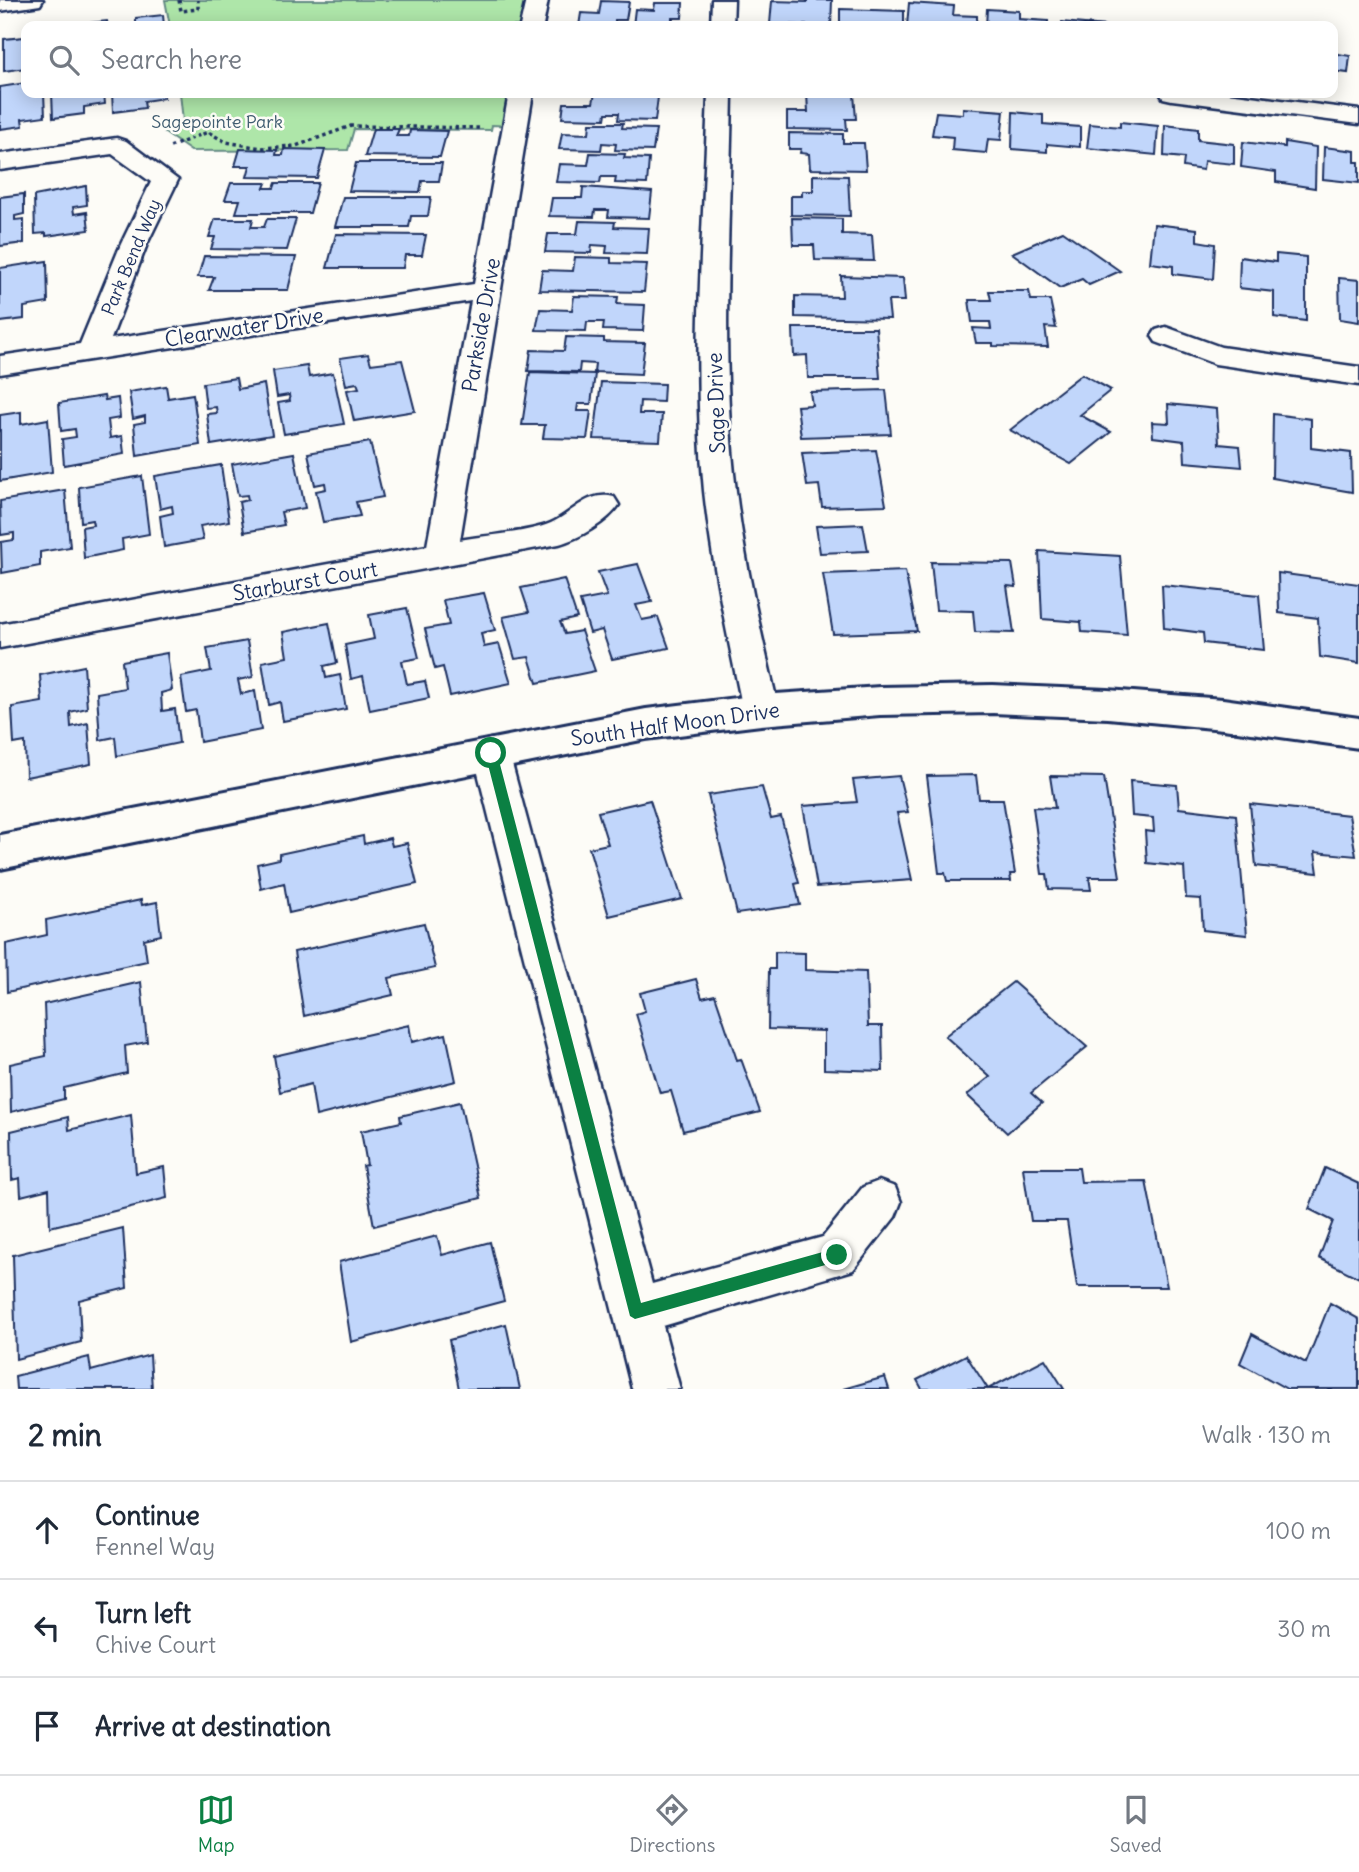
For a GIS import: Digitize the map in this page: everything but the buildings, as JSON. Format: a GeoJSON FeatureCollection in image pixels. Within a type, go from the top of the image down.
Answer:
{"type":"FeatureCollection","features":[{"type":"Feature","properties":{"kind":"street"},"geometry":{"type":"LineString","coordinates":[[0,4],[32,0]]}},
{"type":"Feature","properties":{"kind":"street"},"geometry":{"type":"LineString","coordinates":[[534,21],[537,0]]}},
{"type":"Feature","properties":{"kind":"street"},"geometry":{"type":"LineString","coordinates":[[722,21],[723,0]]}},
{"type":"Feature","properties":{"kind":"street","name":"Parkside Drive"},"geometry":{"type":"LineString","coordinates":[[441,556],[520,98]]}},
{"type":"Feature","properties":{"kind":"street","name":"Sage Drive"},"geometry":{"type":"LineString","coordinates":[[720,98],[713,386],[719,478],[739,610],[761,710]]}},
{"type":"Feature","properties":{"kind":"street"},"geometry":{"type":"LineString","coordinates":[[1211,98],[1359,117]]}},
{"type":"Feature","properties":{"kind":"street","name":"Park Bend Way"},"geometry":{"type":"LineString","coordinates":[[0,162],[117,146],[165,180],[134,244],[92,351]]}},
{"type":"Feature","properties":{"kind":"street","name":"Clearwater Drive"},"geometry":{"type":"LineString","coordinates":[[0,365],[487,289]]}},
{"type":"Feature","properties":{"kind":"street"},"geometry":{"type":"LineString","coordinates":[[1166,335],[1215,355],[1359,376]]}},
{"type":"Feature","properties":{"kind":"street","name":"Starburst Court"},"geometry":{"type":"LineString","coordinates":[[0,636],[559,533],[603,505]]}},
{"type":"Feature","properties":{"kind":"street","name":"South Half Moon Drive"},"geometry":{"type":"LineString","coordinates":[[0,852],[646,724],[761,710],[880,701],[993,699],[1223,713],[1359,733]]}},
{"type":"Feature","properties":{"kind":"street"},"geometry":{"type":"LineString","coordinates":[[491,753],[656,1389]]}},
{"type":"Feature","properties":{"kind":"street"},"geometry":{"type":"LineString","coordinates":[[635,1311],[837,1255],[879,1202]]}},
{"type":"Feature","properties":{"kind":"path"},"geometry":{"type":"LineString","coordinates":[[179,0],[181,11],[200,9],[198,0]]}},
{"type":"Feature","properties":{"kind":"path"},"geometry":{"type":"LineString","coordinates":[[139,162],[208,132],[226,142],[261,148],[296,145],[351,126],[515,128]]}},
{"type":"Feature","properties":{"kind":"green space"},"geometry":{"type":"Polygon","coordinates":[[[165,0],[537,0],[533,21],[169,21],[165,0]]]}},
{"type":"Feature","properties":{"kind":"green space","name":"Sagepointe Park"},"geometry":{"type":"Polygon","coordinates":[[[181,98],[520,98],[515,126],[492,125],[491,130],[354,129],[348,150],[191,151],[165,133],[183,121],[181,98]]]}},
{"type":"Feature","properties":{"kind":"route"},"geometry":{"type":"LineString","coordinates":[[491,753],[635,1311],[837,1255]]}}]}
